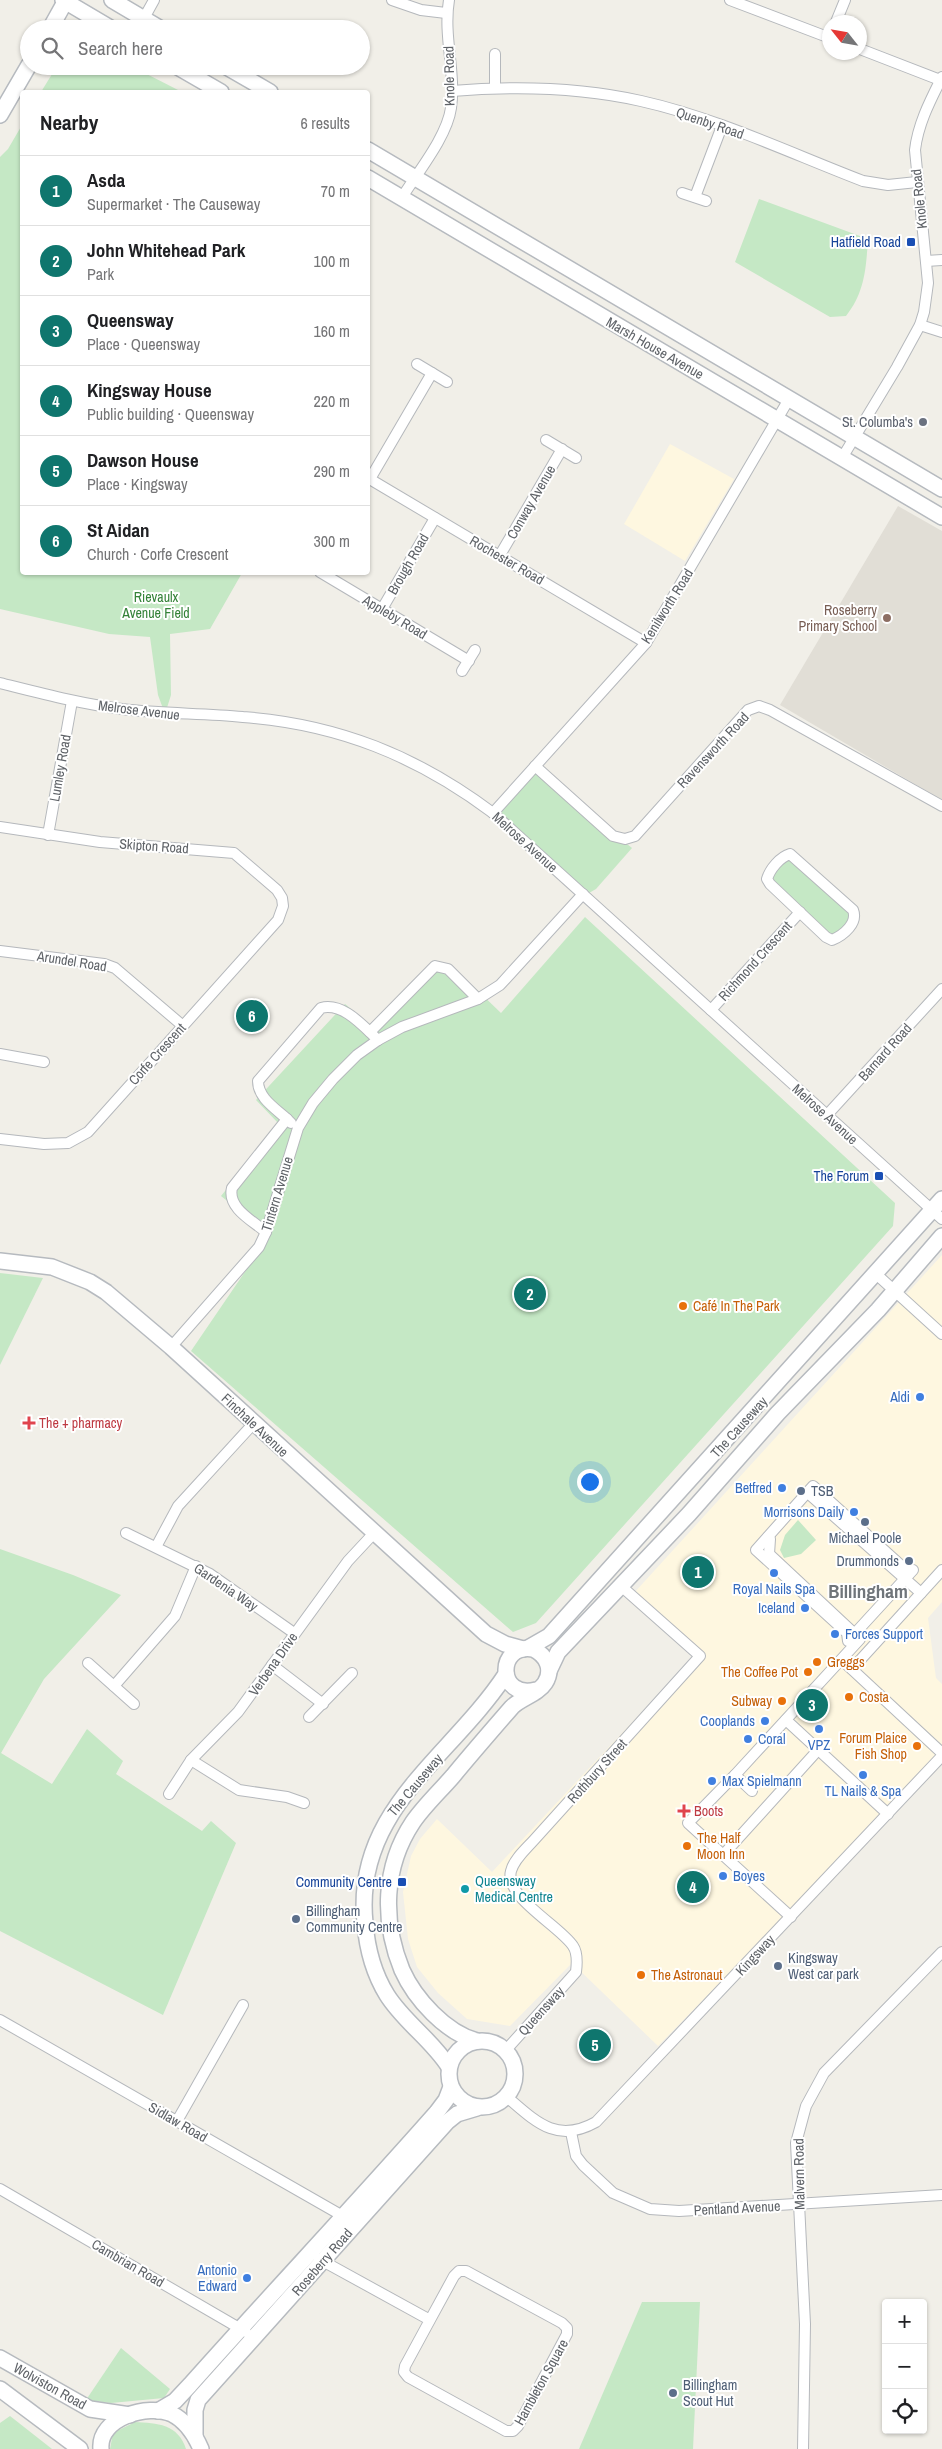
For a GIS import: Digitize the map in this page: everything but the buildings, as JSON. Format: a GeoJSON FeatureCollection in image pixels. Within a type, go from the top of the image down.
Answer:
{"type":"FeatureCollection","features":[{"type":"Feature","properties":{"kind":"street"},"geometry":{"type":"LineString","coordinates":[[112,0],[136,20]]}},
{"type":"Feature","properties":{"kind":"street"},"geometry":{"type":"LineString","coordinates":[[143,20],[154,0]]}},
{"type":"Feature","properties":{"kind":"street"},"geometry":{"type":"LineString","coordinates":[[392,0],[421,10],[446,13]]}},
{"type":"Feature","properties":{"kind":"street","name":"Knole Road"},"geometry":{"type":"LineString","coordinates":[[401,198],[445,128],[451,108],[452,91],[446,13],[449,0]]}},
{"type":"Feature","properties":{"kind":"street"},"geometry":{"type":"LineString","coordinates":[[730,0],[822,35]]}},
{"type":"Feature","properties":{"kind":"street"},"geometry":{"type":"LineString","coordinates":[[839,15],[845,0]]}},
{"type":"Feature","properties":{"kind":"street"},"geometry":{"type":"LineString","coordinates":[[55,20],[65,1],[97,20]]}},
{"type":"Feature","properties":{"kind":"street"},"geometry":{"type":"LineString","coordinates":[[867,52],[941,79]]}},
{"type":"Feature","properties":{"kind":"street"},"geometry":{"type":"LineString","coordinates":[[495,54],[495,87]]}},
{"type":"Feature","properties":{"kind":"street"},"geometry":{"type":"LineString","coordinates":[[0,115],[4,99],[22,75]]}},
{"type":"Feature","properties":{"kind":"street"},"geometry":{"type":"LineString","coordinates":[[192,75],[218,90]]}},
{"type":"Feature","properties":{"kind":"street"},"geometry":{"type":"LineString","coordinates":[[241,75],[267,90]]}},
{"type":"Feature","properties":{"kind":"street","name":"Knole Road"},"geometry":{"type":"LineString","coordinates":[[842,458],[920,325],[928,283],[917,182],[916,135],[941,79]]}},
{"type":"Feature","properties":{"kind":"street","name":"Quenby Road"},"geometry":{"type":"LineString","coordinates":[[452,91],[495,87],[560,90],[611,96],[678,111],[722,126],[863,181],[888,186],[917,182]]}},
{"type":"Feature","properties":{"kind":"street"},"geometry":{"type":"LineString","coordinates":[[695,197],[722,126]]}},
{"type":"Feature","properties":{"kind":"street","name":"Marsh House Avenue"},"geometry":{"type":"LineString","coordinates":[[370,151],[942,489]]}},
{"type":"Feature","properties":{"kind":"street","name":"Marsh House Avenue"},"geometry":{"type":"LineString","coordinates":[[370,179],[942,517]]}},
{"type":"Feature","properties":{"kind":"street"},"geometry":{"type":"LineString","coordinates":[[682,193],[706,201]]}},
{"type":"Feature","properties":{"kind":"street"},"geometry":{"type":"LineString","coordinates":[[926,261],[942,260]]}},
{"type":"Feature","properties":{"kind":"street"},"geometry":{"type":"LineString","coordinates":[[920,325],[942,332]]}},
{"type":"Feature","properties":{"kind":"street"},"geometry":{"type":"LineString","coordinates":[[417,364],[447,382]]}},
{"type":"Feature","properties":{"kind":"street"},"geometry":{"type":"LineString","coordinates":[[370,476],[432,373]]}},
{"type":"Feature","properties":{"kind":"street","name":"Kenilworth Road"},"geometry":{"type":"LineString","coordinates":[[493,813],[646,643],[789,399]]}},
{"type":"Feature","properties":{"kind":"street","name":"Conway Avenue"},"geometry":{"type":"LineString","coordinates":[[546,440],[576,458]]}},
{"type":"Feature","properties":{"kind":"street","name":"Conway Avenue"},"geometry":{"type":"LineString","coordinates":[[500,555],[562,449]]}},
{"type":"Feature","properties":{"kind":"street","name":"Rochester Road"},"geometry":{"type":"LineString","coordinates":[[370,479],[646,643]]}},
{"type":"Feature","properties":{"kind":"street","name":"Brough Road"},"geometry":{"type":"LineString","coordinates":[[382,609],[435,518]]}},
{"type":"Feature","properties":{"kind":"street","name":"Appleby Road"},"geometry":{"type":"LineString","coordinates":[[325,575],[469,661]]}},
{"type":"Feature","properties":{"kind":"street"},"geometry":{"type":"LineString","coordinates":[[462,671],[475,650]]}},
{"type":"Feature","properties":{"kind":"street","name":"Melrose Avenue"},"geometry":{"type":"LineString","coordinates":[[0,683],[72,701],[172,715],[262,719],[326,730],[361,740],[413,761],[467,793],[493,813],[937,1215]]}},
{"type":"Feature","properties":{"kind":"street","name":"Lumley Road"},"geometry":{"type":"LineString","coordinates":[[48,835],[72,701]]}},
{"type":"Feature","properties":{"kind":"street","name":"Ravensworth Road"},"geometry":{"type":"LineString","coordinates":[[535,766],[613,836],[625,839],[634,836],[748,710],[759,706],[775,712],[942,806]]}},
{"type":"Feature","properties":{"kind":"street","name":"Skipton Road"},"geometry":{"type":"LineString","coordinates":[[0,827],[100,842],[234,853],[277,890],[284,906]]}},
{"type":"Feature","properties":{"kind":"street","name":"Richmond Crescent"},"geometry":{"type":"LineString","coordinates":[[790,854],[853,910],[855,916],[854,922],[839,937],[832,940],[800,912],[767,879],[769,872],[785,856],[790,854]]}},
{"type":"Feature","properties":{"kind":"street","name":"Tintern Avenue"},"geometry":{"type":"LineString","coordinates":[[171,1347],[250,1260],[266,1232],[298,1128],[313,1103],[333,1079],[357,1055],[378,1040],[402,1027],[478,999],[500,985],[583,894]]}},
{"type":"Feature","properties":{"kind":"street","name":"Corfe Crescent"},"geometry":{"type":"LineString","coordinates":[[0,1139],[44,1144],[68,1142],[88,1132],[278,920],[284,906]]}},
{"type":"Feature","properties":{"kind":"street","name":"Richmond Crescent"},"geometry":{"type":"LineString","coordinates":[[711,1010],[800,912]]}},
{"type":"Feature","properties":{"kind":"street","name":"Arundel Road"},"geometry":{"type":"LineString","coordinates":[[0,954],[104,964],[115,968],[182,1026]]}},
{"type":"Feature","properties":{"kind":"street"},"geometry":{"type":"LineString","coordinates":[[370,1032],[435,966],[448,969],[478,999]]}},
{"type":"Feature","properties":{"kind":"street","name":"Barnard Road"},"geometry":{"type":"LineString","coordinates":[[827,1115],[942,988]]}},
{"type":"Feature","properties":{"kind":"street"},"geometry":{"type":"LineString","coordinates":[[298,1128],[262,1096],[258,1088],[258,1080],[321,1008],[329,1006],[340,1008],[378,1040]]}},
{"type":"Feature","properties":{"kind":"street"},"geometry":{"type":"LineString","coordinates":[[0,1054],[44,1062]]}},
{"type":"Feature","properties":{"kind":"street"},"geometry":{"type":"LineString","coordinates":[[266,1232],[233,1204],[230,1196],[232,1188],[287,1119]]}},
{"type":"Feature","properties":{"kind":"street","name":"The Causeway"},"geometry":{"type":"LineString","coordinates":[[449,2067],[438,2051],[403,2016],[387,1995],[373,1964],[364,1911],[366,1876],[376,1839],[390,1814],[490,1697],[506,1670],[510,1656],[549,1636],[875,1273],[937,1215],[942,1198]]}},
{"type":"Feature","properties":{"kind":"street","name":"The Causeway"},"geometry":{"type":"LineString","coordinates":[[477,2041],[465,2038],[450,2028],[416,1993],[404,1974],[395,1952],[389,1930],[389,1886],[394,1862],[414,1821],[514,1705],[546,1682],[558,1652],[894,1291],[942,1236]]}},
{"type":"Feature","properties":{"kind":"street","name":"Finchale Avenue"},"geometry":{"type":"LineString","coordinates":[[0,1261],[52,1267],[90,1282],[125,1306],[486,1634],[505,1644],[526,1648]]}},
{"type":"Feature","properties":{"kind":"street"},"geometry":{"type":"LineString","coordinates":[[875,1273],[942,1334]]}},
{"type":"Feature","properties":{"kind":"street"},"geometry":{"type":"LineString","coordinates":[[156,1547],[178,1506],[253,1424]]}},
{"type":"Feature","properties":{"kind":"street"},"geometry":{"type":"LineString","coordinates":[[858,1636],[769,1554],[769,1538],[812,1491],[921,1593]]}},
{"type":"Feature","properties":{"kind":"street","name":"Verbena Drive"},"geometry":{"type":"LineString","coordinates":[[169,1794],[190,1760],[238,1712],[348,1561],[375,1532]]}},
{"type":"Feature","properties":{"kind":"street","name":"Gardenia Way"},"geometry":{"type":"LineString","coordinates":[[126,1533],[196,1566],[294,1633]]}},
{"type":"Feature","properties":{"kind":"street"},"geometry":{"type":"LineString","coordinates":[[114,1686],[175,1616],[196,1566]]}},
{"type":"Feature","properties":{"kind":"street"},"geometry":{"type":"LineString","coordinates":[[852,1669],[942,1570]]}},
{"type":"Feature","properties":{"kind":"street"},"geometry":{"type":"LineString","coordinates":[[791,1916],[688,1823],[842,1660],[858,1636],[905,1579]]}},
{"type":"Feature","properties":{"kind":"street","name":"Rothbury Street"},"geometry":{"type":"LineString","coordinates":[[576,1972],[577,1960],[574,1946],[517,1892],[510,1880],[511,1868],[528,1846],[700,1656],[621,1586]]}},
{"type":"Feature","properties":{"kind":"street","name":"Finchale Avenue"},"geometry":{"type":"LineString","coordinates":[[486,1634],[506,1670]]}},
{"type":"Feature","properties":{"kind":"street"},"geometry":{"type":"LineString","coordinates":[[526,1648],[539,1652],[545,1658],[549,1671]]}},
{"type":"Feature","properties":{"kind":"street"},"geometry":{"type":"LineString","coordinates":[[842,1660],[942,1755]]}},
{"type":"Feature","properties":{"kind":"street"},"geometry":{"type":"LineString","coordinates":[[88,1663],[134,1704]]}},
{"type":"Feature","properties":{"kind":"street"},"geometry":{"type":"LineString","coordinates":[[272,1665],[323,1704]]}},
{"type":"Feature","properties":{"kind":"street"},"geometry":{"type":"LineString","coordinates":[[506,1670],[510,1684],[517,1690],[529,1692],[536,1690]]}},
{"type":"Feature","properties":{"kind":"street"},"geometry":{"type":"LineString","coordinates":[[309,1717],[352,1673]]}},
{"type":"Feature","properties":{"kind":"street"},"geometry":{"type":"LineString","coordinates":[[786,1720],[888,1814]]}},
{"type":"Feature","properties":{"kind":"street"},"geometry":{"type":"LineString","coordinates":[[724,1854],[818,1750]]}},
{"type":"Feature","properties":{"kind":"street","name":"Kingsway"},"geometry":{"type":"LineString","coordinates":[[571,2132],[587,2127],[603,2115],[942,1755]]}},
{"type":"Feature","properties":{"kind":"street"},"geometry":{"type":"LineString","coordinates":[[190,1760],[239,1790],[287,1797],[304,1803]]}},
{"type":"Feature","properties":{"kind":"street"},"geometry":{"type":"LineString","coordinates":[[735,1775],[752,1791]]}},
{"type":"Feature","properties":{"kind":"street","name":"Malvern Road"},"geometry":{"type":"LineString","coordinates":[[803,2449],[805,2324],[796,2143],[798,2128],[815,2088],[824,2073],[942,1952]]}},
{"type":"Feature","properties":{"kind":"street","name":"Queensway"},"geometry":{"type":"LineString","coordinates":[[506,2050],[576,1972]]}},
{"type":"Feature","properties":{"kind":"street"},"geometry":{"type":"LineString","coordinates":[[177,2121],[243,2006]]}},
{"type":"Feature","properties":{"kind":"street","name":"Sidlaw Road"},"geometry":{"type":"LineString","coordinates":[[0,2020],[350,2220]]}},
{"type":"Feature","properties":{"kind":"street"},"geometry":{"type":"LineString","coordinates":[[477,2041],[493,2042],[506,2050],[515,2068],[515,2079],[507,2097],[491,2107],[476,2108],[456,2096],[450,2087],[449,2067],[453,2057],[460,2049],[477,2041]]}},
{"type":"Feature","properties":{"kind":"street","name":"Roseberry Road"},"geometry":{"type":"LineString","coordinates":[[198,2442],[195,2410],[198,2400],[323,2262],[350,2220],[446,2100],[450,2087]]}},
{"type":"Feature","properties":{"kind":"street"},"geometry":{"type":"LineString","coordinates":[[507,2097],[534,2120],[549,2129],[571,2132]]}},
{"type":"Feature","properties":{"kind":"street","name":"Roseberry Road"},"geometry":{"type":"LineString","coordinates":[[158,2412],[175,2401],[310,2252],[350,2220],[447,2122],[457,2114],[476,2108]]}},
{"type":"Feature","properties":{"kind":"street","name":"Pentland Avenue"},"geometry":{"type":"LineString","coordinates":[[571,2132],[576,2156],[582,2165],[613,2193],[650,2209],[679,2211],[942,2195]]}},
{"type":"Feature","properties":{"kind":"street","name":"Cambrian Road"},"geometry":{"type":"LineString","coordinates":[[0,2189],[255,2337]]}},
{"type":"Feature","properties":{"kind":"street"},"geometry":{"type":"LineString","coordinates":[[310,2252],[323,2262],[430,2320]]}},
{"type":"Feature","properties":{"kind":"street","name":"Hambleton Square"},"geometry":{"type":"LineString","coordinates":[[459,2271],[466,2271],[562,2323],[567,2328],[567,2334],[518,2426],[513,2431],[506,2431],[408,2377],[404,2372],[405,2366],[430,2320],[454,2276],[459,2271]]}},
{"type":"Feature","properties":{"kind":"street","name":"Wolviston Road"},"geometry":{"type":"LineString","coordinates":[[0,2358],[90,2409],[130,2415],[158,2412]]}},
{"type":"Feature","properties":{"kind":"street","name":"Wolviston Road"},"geometry":{"type":"LineString","coordinates":[[0,2389],[80,2449]]}},
{"type":"Feature","properties":{"kind":"street"},"geometry":{"type":"LineString","coordinates":[[158,2412],[171,2414],[198,2442]]}},
{"type":"Feature","properties":{"kind":"street","name":"Wolviston Road"},"geometry":{"type":"LineString","coordinates":[[101,2449],[103,2433],[110,2424],[130,2415]]}},
{"type":"Feature","properties":{"kind":"shaded area"},"geometry":{"type":"Polygon","coordinates":[[[670,444],[734,479],[685,561],[624,524],[670,444]]]}},
{"type":"Feature","properties":{"kind":"shaded area","name":"Roseberry Primary School"},"geometry":{"type":"Polygon","coordinates":[[[898,506],[942,531],[942,800],[780,705],[898,506]]]}},
{"type":"Feature","properties":{"kind":"shaded area"},"geometry":{"type":"Polygon","coordinates":[[[942,1255],[942,1602],[928,1618],[936,1678],[942,1684],[942,1756],[658,2046],[572,1963],[510,2026],[467,2019],[438,1993],[417,1967],[408,1939],[403,1892],[411,1856],[420,1839],[437,1819],[492,1872],[694,1656],[634,1593],[942,1255]]]}},
{"type":"Feature","properties":{"kind":"green space"},"geometry":{"type":"Polygon","coordinates":[[[51,75],[149,75],[178,90],[42,90],[51,75]]]}},
{"type":"Feature","properties":{"kind":"green space","name":"Rievaulx Avenue Field"},"geometry":{"type":"Polygon","coordinates":[[[20,128],[20,575],[241,575],[210,629],[170,634],[171,695],[165,714],[158,695],[150,637],[109,634],[0,609],[0,157],[8,149],[20,128]]]}},
{"type":"Feature","properties":{"kind":"green space"},"geometry":{"type":"Polygon","coordinates":[[[759,199],[868,239],[861,289],[846,316],[830,317],[735,262],[759,199]]]}},
{"type":"Feature","properties":{"kind":"green space"},"geometry":{"type":"Polygon","coordinates":[[[535,771],[632,848],[596,889],[589,893],[499,813],[535,771]]]}},
{"type":"Feature","properties":{"kind":"green space"},"geometry":{"type":"Polygon","coordinates":[[[790,854],[855,916],[830,939],[767,879],[790,854]]]}},
{"type":"Feature","properties":{"kind":"green space"},"geometry":{"type":"Polygon","coordinates":[[[585,917],[895,1203],[893,1226],[536,1623],[513,1632],[191,1351],[268,1238],[266,1232],[221,1196],[279,1124],[256,1100],[345,1004],[371,1025],[437,961],[474,987],[501,1013],[585,917]]]}},
{"type":"Feature","properties":{"kind":"green space"},"geometry":{"type":"Polygon","coordinates":[[[0,1273],[43,1278],[0,1365],[0,1273]]]}},
{"type":"Feature","properties":{"kind":"green space"},"geometry":{"type":"Polygon","coordinates":[[[798,1520],[816,1540],[801,1554],[784,1558],[780,1550],[785,1535],[798,1520]]]}},
{"type":"Feature","properties":{"kind":"green space"},"geometry":{"type":"Polygon","coordinates":[[[0,1549],[73,1575],[121,1595],[44,1679],[1,1753],[52,1784],[87,1729],[123,1761],[116,1774],[202,1831],[211,1821],[236,1843],[163,2015],[0,1931],[0,1549]]]}},
{"type":"Feature","properties":{"kind":"green space"},"geometry":{"type":"Polygon","coordinates":[[[642,2302],[700,2302],[693,2449],[579,2449],[642,2302]]]}},
{"type":"Feature","properties":{"kind":"green space"},"geometry":{"type":"Polygon","coordinates":[[[121,2348],[170,2389],[164,2398],[111,2403],[86,2400],[121,2348]]]}},
{"type":"Feature","properties":{"kind":"green space"},"geometry":{"type":"Polygon","coordinates":[[[10,2416],[52,2449],[0,2449],[0,2423],[10,2416]]]}},
{"type":"Feature","properties":{"kind":"green space"},"geometry":{"type":"Polygon","coordinates":[[[135,2422],[159,2424],[172,2430],[178,2434],[186,2449],[110,2449],[113,2433],[135,2422]]]}},
{"type":"Feature","properties":{"kind":"place","name":"Hatfield Road"},"geometry":{"type":"Point","coordinates":[911,242]}},
{"type":"Feature","properties":{"kind":"place","name":"St. Columba's"},"geometry":{"type":"Point","coordinates":[923,422]}},
{"type":"Feature","properties":{"kind":"place","name":"Roseberry Primary School"},"geometry":{"type":"Point","coordinates":[887,618]}},
{"type":"Feature","properties":{"kind":"place","name":"St Aidan"},"geometry":{"type":"Point","coordinates":[252,1016]}},
{"type":"Feature","properties":{"kind":"place","name":"The Forum"},"geometry":{"type":"Point","coordinates":[879,1176]}},
{"type":"Feature","properties":{"kind":"place","name":"John Whitehead Park"},"geometry":{"type":"Point","coordinates":[530,1294]}},
{"type":"Feature","properties":{"kind":"place","name":"Café In The Park"},"geometry":{"type":"Point","coordinates":[683,1306]}},
{"type":"Feature","properties":{"kind":"place","name":"Aldi"},"geometry":{"type":"Point","coordinates":[920,1397]}},
{"type":"Feature","properties":{"kind":"place","name":"The + pharmacy"},"geometry":{"type":"Point","coordinates":[29,1423]}},
{"type":"Feature","properties":{"kind":"place","name":"Betfred"},"geometry":{"type":"Point","coordinates":[782,1488]}},
{"type":"Feature","properties":{"kind":"place","name":"TSB"},"geometry":{"type":"Point","coordinates":[801,1491]}},
{"type":"Feature","properties":{"kind":"place","name":"Morrisons Daily"},"geometry":{"type":"Point","coordinates":[854,1512]}},
{"type":"Feature","properties":{"kind":"place","name":"Michael Poole"},"geometry":{"type":"Point","coordinates":[865,1522]}},
{"type":"Feature","properties":{"kind":"place","name":"Drummonds"},"geometry":{"type":"Point","coordinates":[909,1561]}},
{"type":"Feature","properties":{"kind":"place","name":"Asda"},"geometry":{"type":"Point","coordinates":[698,1572]}},
{"type":"Feature","properties":{"kind":"place","name":"Royal Nails Spa"},"geometry":{"type":"Point","coordinates":[774,1573]}},
{"type":"Feature","properties":{"kind":"place","name":"Iceland"},"geometry":{"type":"Point","coordinates":[805,1608]}},
{"type":"Feature","properties":{"kind":"place","name":"Forces Support"},"geometry":{"type":"Point","coordinates":[835,1634]}},
{"type":"Feature","properties":{"kind":"place","name":"Greggs"},"geometry":{"type":"Point","coordinates":[817,1662]}},
{"type":"Feature","properties":{"kind":"place","name":"The Coffee Pot"},"geometry":{"type":"Point","coordinates":[808,1672]}},
{"type":"Feature","properties":{"kind":"place","name":"Costa"},"geometry":{"type":"Point","coordinates":[849,1697]}},
{"type":"Feature","properties":{"kind":"place","name":"Subway"},"geometry":{"type":"Point","coordinates":[782,1701]}},
{"type":"Feature","properties":{"kind":"place","name":"Queensway"},"geometry":{"type":"Point","coordinates":[812,1705]}},
{"type":"Feature","properties":{"kind":"place","name":"Cooplands"},"geometry":{"type":"Point","coordinates":[765,1721]}},
{"type":"Feature","properties":{"kind":"place","name":"VPZ"},"geometry":{"type":"Point","coordinates":[819,1729]}},
{"type":"Feature","properties":{"kind":"place","name":"Coral"},"geometry":{"type":"Point","coordinates":[748,1739]}},
{"type":"Feature","properties":{"kind":"place","name":"Forum Plaice Fish Shop"},"geometry":{"type":"Point","coordinates":[917,1746]}},
{"type":"Feature","properties":{"kind":"place","name":"TL Nails & Spa"},"geometry":{"type":"Point","coordinates":[863,1775]}},
{"type":"Feature","properties":{"kind":"place","name":"Max Spielmann"},"geometry":{"type":"Point","coordinates":[712,1781]}},
{"type":"Feature","properties":{"kind":"place","name":"Boots"},"geometry":{"type":"Point","coordinates":[684,1811]}},
{"type":"Feature","properties":{"kind":"place","name":"The Half Moon Inn"},"geometry":{"type":"Point","coordinates":[687,1846]}},
{"type":"Feature","properties":{"kind":"place","name":"Boyes"},"geometry":{"type":"Point","coordinates":[723,1876]}},
{"type":"Feature","properties":{"kind":"place","name":"Community Centre"},"geometry":{"type":"Point","coordinates":[402,1882]}},
{"type":"Feature","properties":{"kind":"place","name":"Kingsway House"},"geometry":{"type":"Point","coordinates":[693,1887]}},
{"type":"Feature","properties":{"kind":"place","name":"Queensway Medical Centre"},"geometry":{"type":"Point","coordinates":[465,1889]}},
{"type":"Feature","properties":{"kind":"place","name":"Billingham Community Centre"},"geometry":{"type":"Point","coordinates":[296,1919]}},
{"type":"Feature","properties":{"kind":"place","name":"Kingsway West car park"},"geometry":{"type":"Point","coordinates":[778,1966]}},
{"type":"Feature","properties":{"kind":"place","name":"The Astronaut"},"geometry":{"type":"Point","coordinates":[641,1975]}},
{"type":"Feature","properties":{"kind":"place","name":"Dawson House"},"geometry":{"type":"Point","coordinates":[595,2045]}},
{"type":"Feature","properties":{"kind":"place","name":"Antonio Edward"},"geometry":{"type":"Point","coordinates":[247,2278]}},
{"type":"Feature","properties":{"kind":"place","name":"Billingham Scout Hut"},"geometry":{"type":"Point","coordinates":[673,2393]}},
{"type":"Feature","properties":{"kind":"district","name":"Billingham"},"geometry":{"type":"Point","coordinates":[868,1591]}}]}
